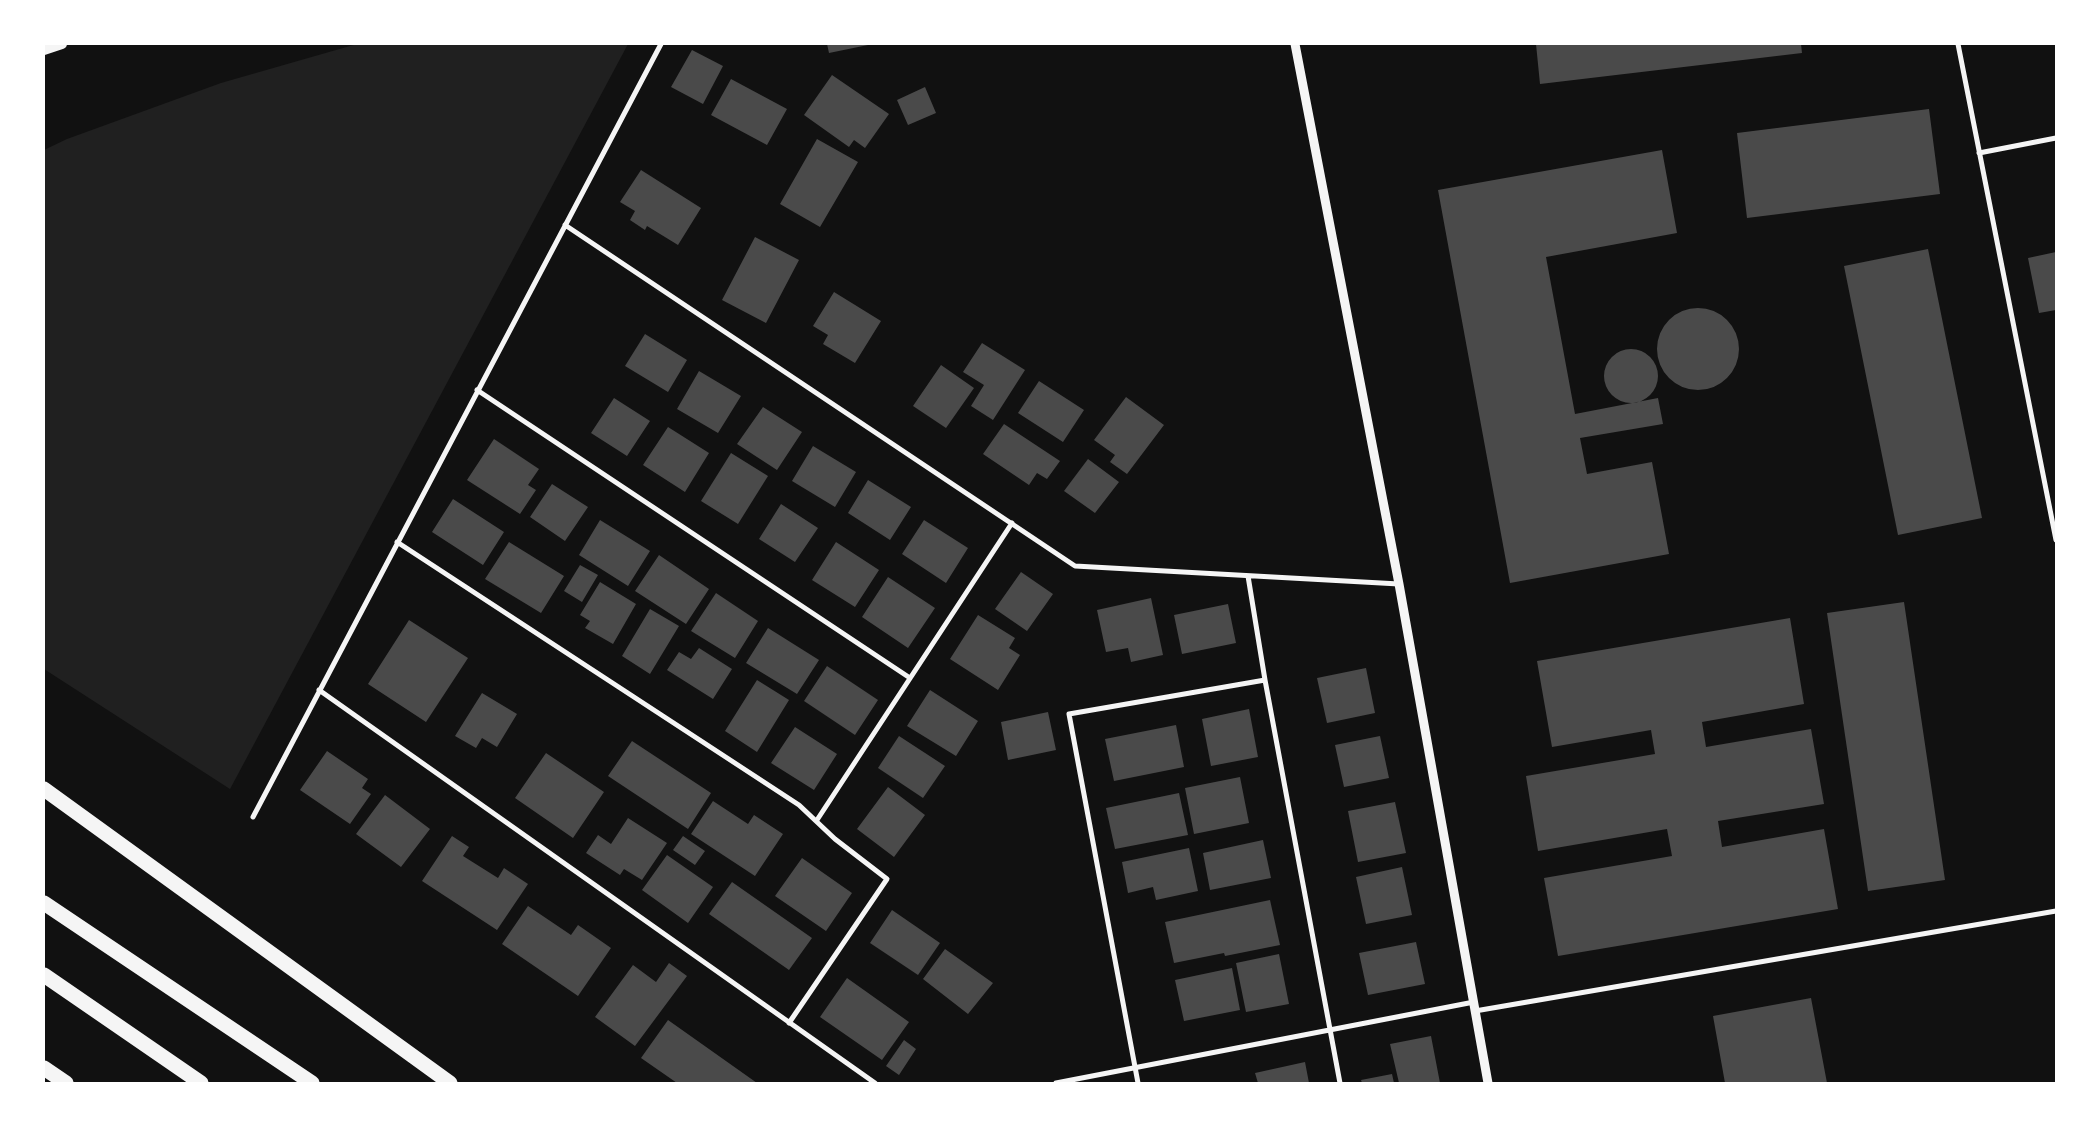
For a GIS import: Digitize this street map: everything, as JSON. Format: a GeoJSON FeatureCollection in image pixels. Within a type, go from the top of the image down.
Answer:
{"type":"FeatureCollection","features":[{"type":"Feature","properties":{"kind":"highway"},"geometry":{"type":"LineString","coordinates":[[44,789],[450,1083]]}},
{"type":"Feature","properties":{"kind":"highway"},"geometry":{"type":"LineString","coordinates":[[44,903],[312,1083]]}},
{"type":"Feature","properties":{"kind":"highway"},"geometry":{"type":"LineString","coordinates":[[44,975],[201,1083]]}},
{"type":"Feature","properties":{"kind":"highway"},"geometry":{"type":"LineString","coordinates":[[44,1068],[66,1083]]}},
{"type":"Feature","properties":{"kind":"main road"},"geometry":{"type":"LineString","coordinates":[[44,50],[62,44]]}},
{"type":"Feature","properties":{"kind":"street"},"geometry":{"type":"LineString","coordinates":[[253,817],[661,44]]}},
{"type":"Feature","properties":{"kind":"street"},"geometry":{"type":"LineString","coordinates":[[1295,44],[1399,584],[1488,1083]]}},
{"type":"Feature","properties":{"kind":"street"},"geometry":{"type":"LineString","coordinates":[[1958,44],[2056,540]]}},
{"type":"Feature","properties":{"kind":"street"},"geometry":{"type":"LineString","coordinates":[[1979,153],[2056,138]]}},
{"type":"Feature","properties":{"kind":"street"},"geometry":{"type":"LineString","coordinates":[[565,225],[1075,566],[1399,584]]}},
{"type":"Feature","properties":{"kind":"street"},"geometry":{"type":"LineString","coordinates":[[477,390],[910,678]]}},
{"type":"Feature","properties":{"kind":"street"},"geometry":{"type":"LineString","coordinates":[[817,820],[1012,523]]}},
{"type":"Feature","properties":{"kind":"street"},"geometry":{"type":"LineString","coordinates":[[397,542],[799,805],[817,820],[834,839],[887,879],[789,1023]]}},
{"type":"Feature","properties":{"kind":"street"},"geometry":{"type":"LineString","coordinates":[[1248,576],[1265,680],[1340,1083]]}},
{"type":"Feature","properties":{"kind":"street"},"geometry":{"type":"LineString","coordinates":[[1138,1083],[1069,714],[1265,680]]}},
{"type":"Feature","properties":{"kind":"street"},"geometry":{"type":"LineString","coordinates":[[319,690],[875,1083]]}},
{"type":"Feature","properties":{"kind":"street"},"geometry":{"type":"LineString","coordinates":[[1056,1083],[1330,1030],[2056,911]]}},
{"type":"Feature","properties":{"kind":"shaded area"},"geometry":{"type":"Polygon","coordinates":[[[357,44],[628,44],[230,789],[44,669],[44,150],[67,139],[221,83],[357,44]]]}},
{"type":"Feature","properties":{"kind":"building"},"geometry":{"type":"Polygon","coordinates":[[[827,44],[868,44],[868,45],[829,53],[827,44]]]}},
{"type":"Feature","properties":{"kind":"building"},"geometry":{"type":"Polygon","coordinates":[[[1536,44],[1801,44],[1802,53],[1540,84],[1536,44]]]}},
{"type":"Feature","properties":{"kind":"building"},"geometry":{"type":"Polygon","coordinates":[[[692,50],[723,66],[703,104],[671,87],[692,50]]]}},
{"type":"Feature","properties":{"kind":"building"},"geometry":{"type":"Polygon","coordinates":[[[832,75],[889,114],[865,148],[854,140],[849,147],[804,115],[832,75]]]}},
{"type":"Feature","properties":{"kind":"building"},"geometry":{"type":"Polygon","coordinates":[[[731,79],[787,109],[767,145],[711,115],[731,79]]]}},
{"type":"Feature","properties":{"kind":"building"},"geometry":{"type":"Polygon","coordinates":[[[925,87],[936,113],[908,125],[897,100],[925,87]]]}},
{"type":"Feature","properties":{"kind":"building"},"geometry":{"type":"Polygon","coordinates":[[[1929,109],[1940,194],[1747,218],[1737,133],[1929,109]]]}},
{"type":"Feature","properties":{"kind":"building"},"geometry":{"type":"Polygon","coordinates":[[[817,139],[858,162],[820,227],[780,204],[817,139]]]}},
{"type":"Feature","properties":{"kind":"building"},"geometry":{"type":"Polygon","coordinates":[[[1662,150],[1677,233],[1546,257],[1575,414],[1658,398],[1663,424],[1580,438],[1587,474],[1652,462],[1669,554],[1510,583],[1438,190],[1662,150]]]}},
{"type":"Feature","properties":{"kind":"building"},"geometry":{"type":"Polygon","coordinates":[[[641,170],[701,208],[678,245],[647,226],[645,230],[630,220],[635,211],[620,202],[641,170]]]}},
{"type":"Feature","properties":{"kind":"building"},"geometry":{"type":"Polygon","coordinates":[[[755,237],[799,260],[766,323],[722,300],[755,237]]]}},
{"type":"Feature","properties":{"kind":"building"},"geometry":{"type":"Polygon","coordinates":[[[1928,249],[1982,518],[1898,535],[1844,266],[1928,249]]]}},
{"type":"Feature","properties":{"kind":"building"},"geometry":{"type":"Polygon","coordinates":[[[2056,252],[2056,310],[2039,313],[2028,258],[2056,252]]]}},
{"type":"Feature","properties":{"kind":"building"},"geometry":{"type":"Polygon","coordinates":[[[834,292],[881,321],[855,363],[823,344],[828,335],[813,326],[834,292]]]}},
{"type":"Feature","properties":{"kind":"building"},"geometry":{"type":"Polygon","coordinates":[[[1698,308],[1714,311],[1727,320],[1736,333],[1739,349],[1736,365],[1727,378],[1714,387],[1698,390],[1682,387],[1669,378],[1660,365],[1657,349],[1660,333],[1669,320],[1682,311],[1698,308]]]}},
{"type":"Feature","properties":{"kind":"building"},"geometry":{"type":"Polygon","coordinates":[[[645,334],[687,360],[668,392],[625,366],[645,334]]]}},
{"type":"Feature","properties":{"kind":"building"},"geometry":{"type":"Polygon","coordinates":[[[982,343],[1025,370],[993,420],[971,406],[984,385],[963,372],[982,343]]]}},
{"type":"Feature","properties":{"kind":"building"},"geometry":{"type":"Polygon","coordinates":[[[1626,349],[1636,349],[1646,353],[1654,361],[1658,376],[1654,391],[1646,399],[1636,403],[1626,403],[1616,399],[1608,391],[1604,381],[1604,371],[1608,361],[1616,353],[1626,349]]]}},
{"type":"Feature","properties":{"kind":"building"},"geometry":{"type":"Polygon","coordinates":[[[941,365],[974,388],[946,428],[913,406],[941,365]]]}},
{"type":"Feature","properties":{"kind":"building"},"geometry":{"type":"Polygon","coordinates":[[[699,371],[741,396],[718,433],[677,409],[699,371]]]}},
{"type":"Feature","properties":{"kind":"building"},"geometry":{"type":"Polygon","coordinates":[[[1039,381],[1084,410],[1063,442],[1018,413],[1039,381]]]}},
{"type":"Feature","properties":{"kind":"building"},"geometry":{"type":"Polygon","coordinates":[[[1126,397],[1164,425],[1127,474],[1110,462],[1115,455],[1094,440],[1126,397]]]}},
{"type":"Feature","properties":{"kind":"building"},"geometry":{"type":"Polygon","coordinates":[[[614,398],[650,421],[627,456],[591,433],[614,398]]]}},
{"type":"Feature","properties":{"kind":"building"},"geometry":{"type":"Polygon","coordinates":[[[763,407],[802,432],[777,470],[737,444],[763,407]]]}},
{"type":"Feature","properties":{"kind":"building"},"geometry":{"type":"Polygon","coordinates":[[[1004,424],[1060,461],[1047,479],[1037,473],[1029,485],[983,454],[1004,424]]]}},
{"type":"Feature","properties":{"kind":"building"},"geometry":{"type":"Polygon","coordinates":[[[668,427],[709,453],[685,492],[643,465],[668,427]]]}},
{"type":"Feature","properties":{"kind":"building"},"geometry":{"type":"Polygon","coordinates":[[[494,439],[539,469],[528,485],[536,490],[520,514],[467,480],[494,439]]]}},
{"type":"Feature","properties":{"kind":"building"},"geometry":{"type":"Polygon","coordinates":[[[813,446],[856,472],[835,507],[792,481],[813,446]]]}},
{"type":"Feature","properties":{"kind":"building"},"geometry":{"type":"Polygon","coordinates":[[[731,453],[768,476],[738,524],[701,501],[731,453]]]}},
{"type":"Feature","properties":{"kind":"building"},"geometry":{"type":"Polygon","coordinates":[[[1088,459],[1119,482],[1095,513],[1064,491],[1088,459]]]}},
{"type":"Feature","properties":{"kind":"building"},"geometry":{"type":"Polygon","coordinates":[[[868,480],[911,507],[890,540],[848,513],[868,480]]]}},
{"type":"Feature","properties":{"kind":"building"},"geometry":{"type":"Polygon","coordinates":[[[552,484],[588,507],[565,541],[530,517],[552,484]]]}},
{"type":"Feature","properties":{"kind":"building"},"geometry":{"type":"Polygon","coordinates":[[[453,499],[504,532],[483,565],[432,532],[453,499]]]}},
{"type":"Feature","properties":{"kind":"building"},"geometry":{"type":"Polygon","coordinates":[[[781,504],[818,528],[795,562],[759,539],[781,504]]]}},
{"type":"Feature","properties":{"kind":"building"},"geometry":{"type":"Polygon","coordinates":[[[600,520],[650,551],[628,586],[579,555],[600,520]]]}},
{"type":"Feature","properties":{"kind":"building"},"geometry":{"type":"Polygon","coordinates":[[[924,520],[968,548],[946,583],[902,554],[924,520]]]}},
{"type":"Feature","properties":{"kind":"building"},"geometry":{"type":"Polygon","coordinates":[[[509,542],[564,576],[541,613],[485,579],[509,542]]]}},
{"type":"Feature","properties":{"kind":"building"},"geometry":{"type":"Polygon","coordinates":[[[836,542],[879,570],[855,607],[812,580],[836,542]]]}},
{"type":"Feature","properties":{"kind":"building"},"geometry":{"type":"Polygon","coordinates":[[[659,555],[709,589],[686,624],[635,591],[659,555]]]}},
{"type":"Feature","properties":{"kind":"building"},"geometry":{"type":"Polygon","coordinates":[[[580,565],[598,575],[582,602],[564,591],[580,565]]]}},
{"type":"Feature","properties":{"kind":"building"},"geometry":{"type":"Polygon","coordinates":[[[1021,572],[1053,594],[1027,631],[995,609],[1021,572]]]}},
{"type":"Feature","properties":{"kind":"building"},"geometry":{"type":"Polygon","coordinates":[[[888,577],[935,608],[908,648],[862,617],[888,577]]]}},
{"type":"Feature","properties":{"kind":"building"},"geometry":{"type":"Polygon","coordinates":[[[600,582],[636,604],[613,644],[585,628],[590,621],[580,615],[600,582]]]}},
{"type":"Feature","properties":{"kind":"building"},"geometry":{"type":"Polygon","coordinates":[[[716,593],[758,621],[735,658],[691,631],[716,593]]]}},
{"type":"Feature","properties":{"kind":"building"},"geometry":{"type":"Polygon","coordinates":[[[1151,598],[1163,655],[1131,662],[1128,648],[1106,652],[1097,610],[1151,598]]]}},
{"type":"Feature","properties":{"kind":"building"},"geometry":{"type":"Polygon","coordinates":[[[1904,602],[1945,880],[1868,891],[1827,613],[1904,602]]]}},
{"type":"Feature","properties":{"kind":"building"},"geometry":{"type":"Polygon","coordinates":[[[1228,604],[1236,643],[1182,654],[1174,615],[1228,604]]]}},
{"type":"Feature","properties":{"kind":"building"},"geometry":{"type":"Polygon","coordinates":[[[650,609],[679,626],[650,674],[622,656],[650,609]]]}},
{"type":"Feature","properties":{"kind":"building"},"geometry":{"type":"Polygon","coordinates":[[[978,615],[1015,638],[1009,648],[1020,655],[998,690],[950,659],[978,615]]]}},
{"type":"Feature","properties":{"kind":"building"},"geometry":{"type":"Polygon","coordinates":[[[1790,618],[1804,704],[1702,722],[1706,747],[1811,729],[1824,804],[1718,821],[1722,847],[1824,829],[1838,909],[1558,956],[1544,878],[1672,856],[1667,829],[1538,851],[1526,776],[1655,754],[1651,730],[1552,747],[1537,661],[1790,618]]]}},
{"type":"Feature","properties":{"kind":"building"},"geometry":{"type":"Polygon","coordinates":[[[409,620],[468,658],[426,722],[368,684],[409,620]]]}},
{"type":"Feature","properties":{"kind":"building"},"geometry":{"type":"Polygon","coordinates":[[[768,628],[819,660],[797,694],[746,663],[768,628]]]}},
{"type":"Feature","properties":{"kind":"building"},"geometry":{"type":"Polygon","coordinates":[[[699,648],[732,669],[713,699],[667,670],[679,652],[691,659],[699,648]]]}},
{"type":"Feature","properties":{"kind":"building"},"geometry":{"type":"Polygon","coordinates":[[[827,666],[878,700],[855,735],[804,701],[827,666]]]}},
{"type":"Feature","properties":{"kind":"building"},"geometry":{"type":"Polygon","coordinates":[[[1366,668],[1375,713],[1327,723],[1317,678],[1366,668]]]}},
{"type":"Feature","properties":{"kind":"building"},"geometry":{"type":"Polygon","coordinates":[[[757,680],[789,700],[757,752],[725,731],[757,680]]]}},
{"type":"Feature","properties":{"kind":"building"},"geometry":{"type":"Polygon","coordinates":[[[930,690],[978,721],[956,756],[907,726],[930,690]]]}},
{"type":"Feature","properties":{"kind":"building"},"geometry":{"type":"Polygon","coordinates":[[[482,693],[517,714],[497,747],[482,738],[476,748],[455,736],[482,693]]]}},
{"type":"Feature","properties":{"kind":"building"},"geometry":{"type":"Polygon","coordinates":[[[1249,709],[1258,757],[1211,766],[1202,719],[1249,709]]]}},
{"type":"Feature","properties":{"kind":"building"},"geometry":{"type":"Polygon","coordinates":[[[1048,712],[1056,750],[1008,760],[1001,722],[1048,712]]]}},
{"type":"Feature","properties":{"kind":"building"},"geometry":{"type":"Polygon","coordinates":[[[1176,725],[1184,767],[1114,781],[1105,739],[1176,725]]]}},
{"type":"Feature","properties":{"kind":"building"},"geometry":{"type":"Polygon","coordinates":[[[795,727],[837,754],[814,790],[771,763],[795,727]]]}},
{"type":"Feature","properties":{"kind":"building"},"geometry":{"type":"Polygon","coordinates":[[[899,736],[945,766],[923,798],[878,768],[899,736]]]}},
{"type":"Feature","properties":{"kind":"building"},"geometry":{"type":"Polygon","coordinates":[[[1380,736],[1389,778],[1344,787],[1335,745],[1380,736]]]}},
{"type":"Feature","properties":{"kind":"building"},"geometry":{"type":"Polygon","coordinates":[[[632,741],[711,793],[688,829],[608,776],[632,741]]]}},
{"type":"Feature","properties":{"kind":"building"},"geometry":{"type":"Polygon","coordinates":[[[327,751],[368,779],[362,788],[371,794],[350,824],[300,790],[327,751]]]}},
{"type":"Feature","properties":{"kind":"building"},"geometry":{"type":"Polygon","coordinates":[[[546,753],[604,792],[573,838],[515,798],[546,753]]]}},
{"type":"Feature","properties":{"kind":"building"},"geometry":{"type":"Polygon","coordinates":[[[1240,777],[1249,823],[1194,834],[1185,788],[1240,777]]]}},
{"type":"Feature","properties":{"kind":"building"},"geometry":{"type":"Polygon","coordinates":[[[888,787],[925,815],[894,857],[857,829],[888,787]]]}},
{"type":"Feature","properties":{"kind":"building"},"geometry":{"type":"Polygon","coordinates":[[[1179,793],[1188,835],[1115,849],[1106,808],[1179,793]]]}},
{"type":"Feature","properties":{"kind":"building"},"geometry":{"type":"Polygon","coordinates":[[[385,795],[430,829],[401,867],[356,834],[385,795]]]}},
{"type":"Feature","properties":{"kind":"building"},"geometry":{"type":"Polygon","coordinates":[[[713,801],[748,824],[754,815],[783,834],[755,876],[691,834],[713,801]]]}},
{"type":"Feature","properties":{"kind":"building"},"geometry":{"type":"Polygon","coordinates":[[[1395,802],[1406,853],[1358,862],[1348,811],[1395,802]]]}},
{"type":"Feature","properties":{"kind":"building"},"geometry":{"type":"Polygon","coordinates":[[[628,818],[667,843],[642,880],[624,869],[620,875],[586,853],[598,835],[611,844],[628,818]]]}},
{"type":"Feature","properties":{"kind":"building"},"geometry":{"type":"Polygon","coordinates":[[[452,836],[469,847],[463,856],[498,878],[504,868],[528,884],[497,930],[422,881],[452,836]]]}},
{"type":"Feature","properties":{"kind":"building"},"geometry":{"type":"Polygon","coordinates":[[[683,836],[705,851],[695,865],[673,850],[683,836]]]}},
{"type":"Feature","properties":{"kind":"building"},"geometry":{"type":"Polygon","coordinates":[[[1263,840],[1271,878],[1210,890],[1203,853],[1263,840]]]}},
{"type":"Feature","properties":{"kind":"building"},"geometry":{"type":"Polygon","coordinates":[[[1189,848],[1198,891],[1156,900],[1153,887],[1128,893],[1122,862],[1189,848]]]}},
{"type":"Feature","properties":{"kind":"building"},"geometry":{"type":"Polygon","coordinates":[[[667,855],[713,887],[688,923],[642,890],[667,855]]]}},
{"type":"Feature","properties":{"kind":"building"},"geometry":{"type":"Polygon","coordinates":[[[802,858],[852,893],[826,931],[775,896],[802,858]]]}},
{"type":"Feature","properties":{"kind":"building"},"geometry":{"type":"Polygon","coordinates":[[[1402,867],[1412,915],[1366,924],[1356,877],[1402,867]]]}},
{"type":"Feature","properties":{"kind":"building"},"geometry":{"type":"Polygon","coordinates":[[[732,882],[812,938],[789,970],[709,914],[732,882]]]}},
{"type":"Feature","properties":{"kind":"building"},"geometry":{"type":"Polygon","coordinates":[[[1270,900],[1280,945],[1225,956],[1224,953],[1174,963],[1165,922],[1270,900]]]}},
{"type":"Feature","properties":{"kind":"building"},"geometry":{"type":"Polygon","coordinates":[[[528,906],[571,935],[578,925],[611,948],[578,996],[502,944],[528,906]]]}},
{"type":"Feature","properties":{"kind":"building"},"geometry":{"type":"Polygon","coordinates":[[[892,910],[940,943],[918,975],[870,943],[892,910]]]}},
{"type":"Feature","properties":{"kind":"building"},"geometry":{"type":"Polygon","coordinates":[[[1416,942],[1425,984],[1368,995],[1359,953],[1416,942]]]}},
{"type":"Feature","properties":{"kind":"building"},"geometry":{"type":"Polygon","coordinates":[[[945,949],[993,983],[968,1014],[923,979],[945,949]]]}},
{"type":"Feature","properties":{"kind":"building"},"geometry":{"type":"Polygon","coordinates":[[[1279,954],[1289,1004],[1246,1012],[1236,963],[1279,954]]]}},
{"type":"Feature","properties":{"kind":"building"},"geometry":{"type":"Polygon","coordinates":[[[669,963],[687,976],[635,1046],[595,1017],[633,965],[656,982],[669,963]]]}},
{"type":"Feature","properties":{"kind":"building"},"geometry":{"type":"Polygon","coordinates":[[[1232,968],[1240,1010],[1184,1021],[1175,980],[1232,968]]]}},
{"type":"Feature","properties":{"kind":"building"},"geometry":{"type":"Polygon","coordinates":[[[847,978],[909,1022],[882,1060],[820,1017],[847,978]]]}},
{"type":"Feature","properties":{"kind":"building"},"geometry":{"type":"Polygon","coordinates":[[[1811,998],[1827,1083],[1725,1083],[1713,1016],[1811,998]]]}},
{"type":"Feature","properties":{"kind":"building"},"geometry":{"type":"Polygon","coordinates":[[[668,1020],[757,1083],[677,1083],[641,1058],[668,1020]]]}},
{"type":"Feature","properties":{"kind":"building"},"geometry":{"type":"Polygon","coordinates":[[[1431,1036],[1440,1083],[1399,1083],[1390,1044],[1431,1036]]]}},
{"type":"Feature","properties":{"kind":"building"},"geometry":{"type":"Polygon","coordinates":[[[904,1040],[916,1049],[899,1075],[886,1066],[904,1040]]]}},
{"type":"Feature","properties":{"kind":"building"},"geometry":{"type":"Polygon","coordinates":[[[1305,1062],[1309,1083],[1258,1083],[1255,1073],[1305,1062]]]}},
{"type":"Feature","properties":{"kind":"building"},"geometry":{"type":"Polygon","coordinates":[[[1392,1074],[1394,1083],[1362,1083],[1361,1080],[1392,1074]]]}}]}
